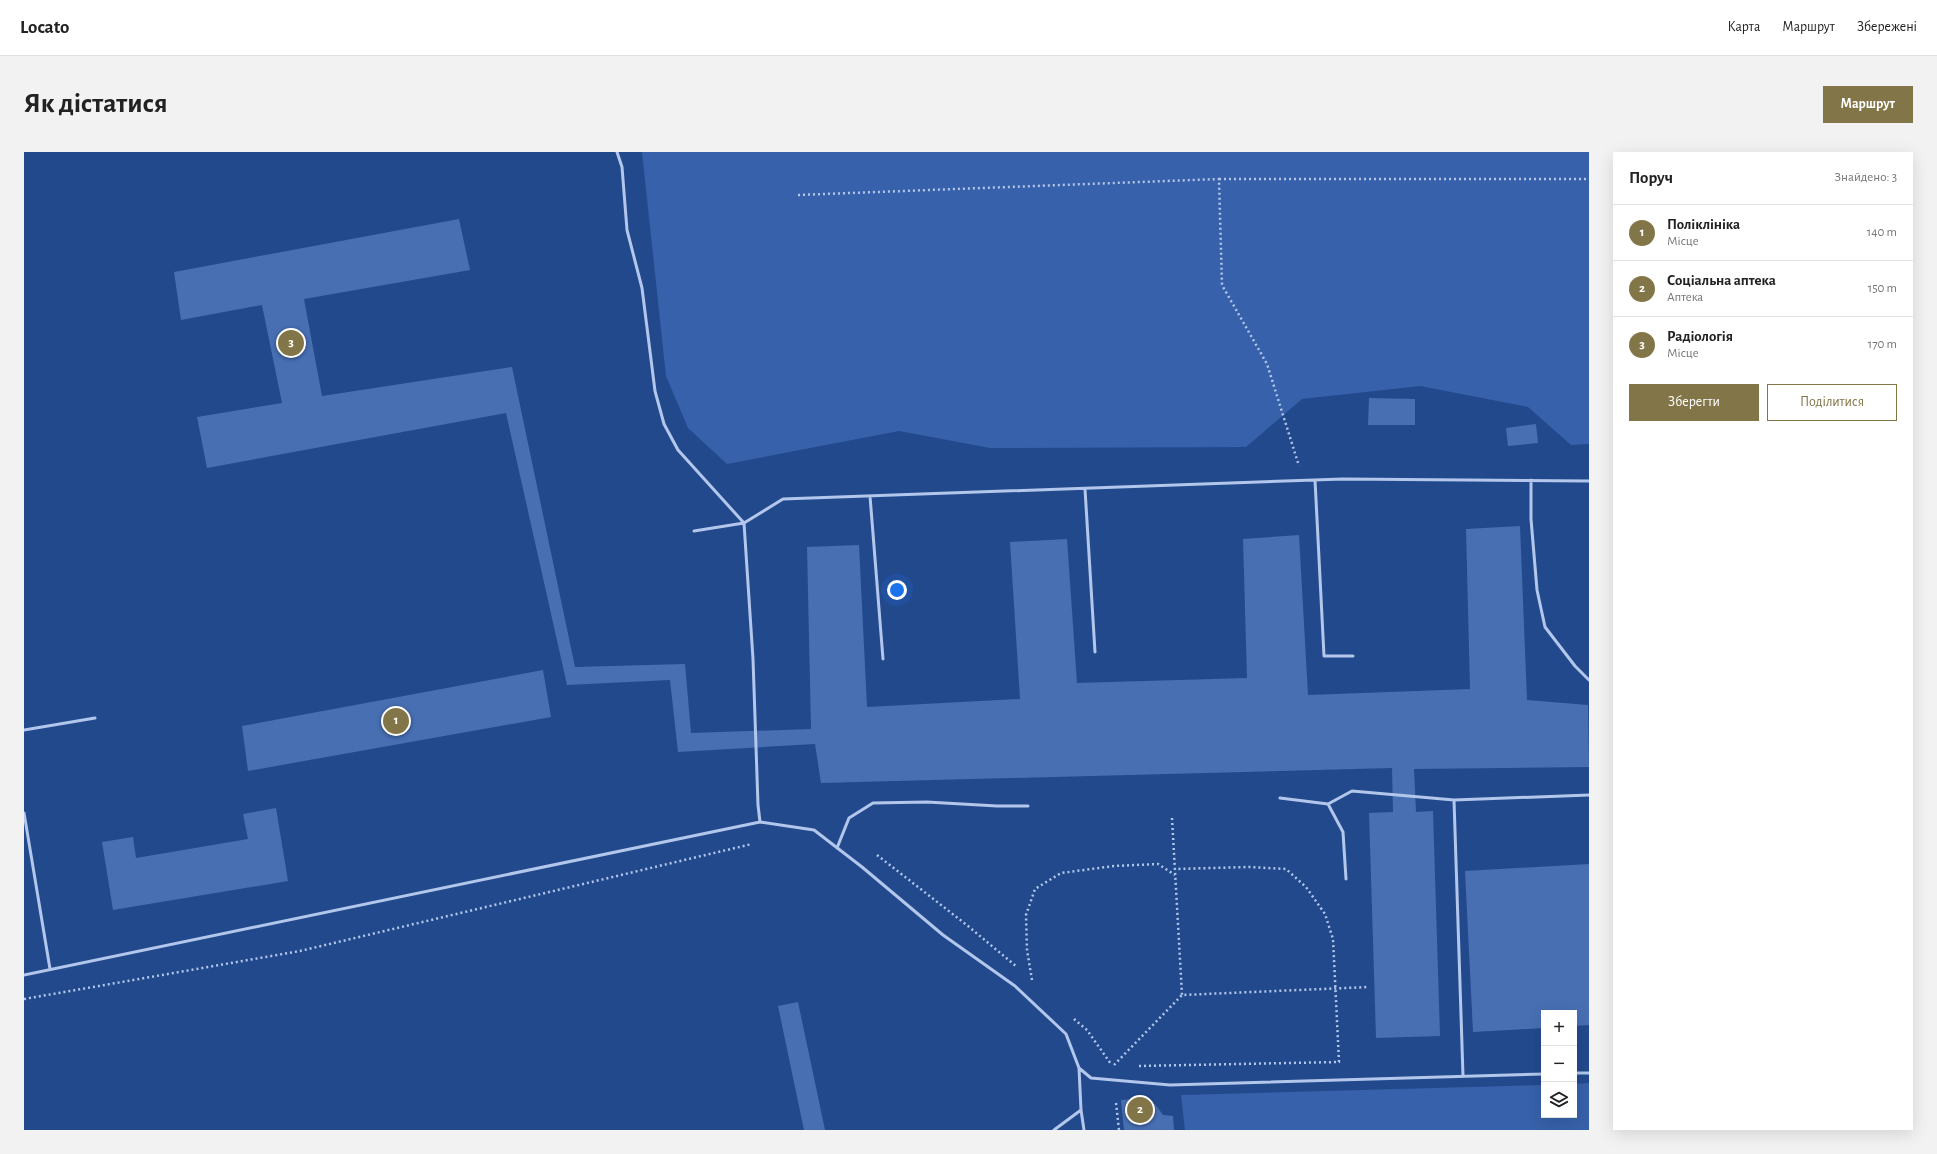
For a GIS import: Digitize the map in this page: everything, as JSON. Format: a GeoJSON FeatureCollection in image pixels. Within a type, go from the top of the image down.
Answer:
{"type":"FeatureCollection","features":[{"type":"Feature","properties":{"kind":"lane"},"geometry":{"type":"LineString","coordinates":[[617,152],[622,167],[627,230],[642,288],[655,392],[664,424],[678,450],[744,523],[753,659],[758,805],[760,822]]}},
{"type":"Feature","properties":{"kind":"lane"},"geometry":{"type":"LineString","coordinates":[[694,531],[744,523],[782,499],[1303,480],[1589,481]]}},
{"type":"Feature","properties":{"kind":"lane"},"geometry":{"type":"LineString","coordinates":[[1315,480],[1324,656],[1353,656]]}},
{"type":"Feature","properties":{"kind":"lane"},"geometry":{"type":"LineString","coordinates":[[1531,480],[1531,519],[1538,590],[1545,627],[1575,666],[1589,680]]}},
{"type":"Feature","properties":{"kind":"lane"},"geometry":{"type":"LineString","coordinates":[[1085,489],[1095,652]]}},
{"type":"Feature","properties":{"kind":"lane"},"geometry":{"type":"LineString","coordinates":[[870,496],[883,659]]}},
{"type":"Feature","properties":{"kind":"lane"},"geometry":{"type":"LineString","coordinates":[[24,730],[95,718]]}},
{"type":"Feature","properties":{"kind":"lane"},"geometry":{"type":"LineString","coordinates":[[1280,798],[1328,804],[1352,791],[1454,800],[1589,795]]}},
{"type":"Feature","properties":{"kind":"lane"},"geometry":{"type":"LineString","coordinates":[[1454,800],[1463,1076]]}},
{"type":"Feature","properties":{"kind":"lane"},"geometry":{"type":"LineString","coordinates":[[837,848],[849,818],[873,803],[927,802],[1028,806]]}},
{"type":"Feature","properties":{"kind":"lane"},"geometry":{"type":"LineString","coordinates":[[1328,804],[1343,832],[1346,879]]}},
{"type":"Feature","properties":{"kind":"lane"},"geometry":{"type":"LineString","coordinates":[[24,814],[50,969]]}},
{"type":"Feature","properties":{"kind":"lane"},"geometry":{"type":"LineString","coordinates":[[24,974],[760,822],[814,830],[943,935],[1015,986],[1066,1034],[1079,1068],[1081,1110],[1084,1130]]}},
{"type":"Feature","properties":{"kind":"lane"},"geometry":{"type":"LineString","coordinates":[[1079,1068],[1091,1078],[1170,1085],[1541,1074]]}},
{"type":"Feature","properties":{"kind":"lane"},"geometry":{"type":"LineString","coordinates":[[1577,1073],[1589,1073]]}},
{"type":"Feature","properties":{"kind":"lane"},"geometry":{"type":"LineString","coordinates":[[1054,1130],[1081,1110]]}},
{"type":"Feature","properties":{"kind":"path"},"geometry":{"type":"LineString","coordinates":[[1219,179],[1222,285],[1267,364],[1303,480]]}},
{"type":"Feature","properties":{"kind":"path"},"geometry":{"type":"LineString","coordinates":[[798,195],[1219,179],[1589,179]]}},
{"type":"Feature","properties":{"kind":"path"},"geometry":{"type":"LineString","coordinates":[[1172,818],[1182,995]]}},
{"type":"Feature","properties":{"kind":"path"},"geometry":{"type":"LineString","coordinates":[[24,999],[300,951],[752,844]]}},
{"type":"Feature","properties":{"kind":"path"},"geometry":{"type":"LineString","coordinates":[[1032,980],[1027,950],[1026,915],[1035,889],[1061,873],[1114,866],[1158,864],[1175,875]]}},
{"type":"Feature","properties":{"kind":"path"},"geometry":{"type":"LineString","coordinates":[[1136,1066],[1339,1062],[1333,939],[1325,914],[1306,887],[1286,869],[1249,867],[1175,869]]}},
{"type":"Feature","properties":{"kind":"path"},"geometry":{"type":"LineString","coordinates":[[1120,1066],[1112,1066],[1182,995],[1369,987]]}},
{"type":"Feature","properties":{"kind":"path"},"geometry":{"type":"LineString","coordinates":[[1116,1103],[1119,1130]]}},
{"type":"Feature","properties":{"kind":"shaded area"},"geometry":{"type":"Polygon","coordinates":[[[642,152],[1589,152],[1589,444],[1571,445],[1528,407],[1420,386],[1302,399],[1246,447],[990,448],[899,431],[727,464],[688,428],[666,376],[642,152]]]}},
{"type":"Feature","properties":{"kind":"shaded area"},"geometry":{"type":"Polygon","coordinates":[[[1589,1083],[1589,1130],[1185,1130],[1181,1095],[1541,1085],[1541,1118],[1577,1118],[1577,1084],[1589,1083]]]}},
{"type":"Feature","properties":{"kind":"building"},"geometry":{"type":"Polygon","coordinates":[[[459,219],[470,270],[304,299],[322,396],[512,367],[575,667],[685,664],[691,733],[811,729],[807,547],[859,545],[867,707],[1020,699],[1010,542],[1067,539],[1077,683],[1247,678],[1243,539],[1299,535],[1308,695],[1470,689],[1466,529],[1520,526],[1527,700],[1588,705],[1589,767],[1414,769],[1416,812],[1433,811],[1440,1036],[1376,1038],[1369,813],[1393,812],[1392,768],[821,783],[815,744],[678,752],[670,680],[567,685],[506,413],[207,468],[197,417],[282,403],[262,305],[181,320],[174,272],[459,219]]]}},
{"type":"Feature","properties":{"kind":"building"},"geometry":{"type":"Polygon","coordinates":[[[1369,398],[1415,399],[1415,425],[1368,425],[1369,398]]]}},
{"type":"Feature","properties":{"kind":"building"},"geometry":{"type":"Polygon","coordinates":[[[1536,424],[1538,443],[1508,446],[1506,428],[1536,424]]]}},
{"type":"Feature","properties":{"kind":"building"},"geometry":{"type":"Polygon","coordinates":[[[543,670],[551,717],[248,771],[242,726],[543,670]]]}},
{"type":"Feature","properties":{"kind":"building"},"geometry":{"type":"Polygon","coordinates":[[[276,808],[288,881],[113,910],[102,842],[133,837],[136,858],[248,839],[243,814],[276,808]]]}},
{"type":"Feature","properties":{"kind":"building"},"geometry":{"type":"Polygon","coordinates":[[[1589,864],[1589,1025],[1577,1026],[1577,1010],[1541,1010],[1541,1028],[1473,1032],[1465,871],[1589,864]]]}},
{"type":"Feature","properties":{"kind":"building"},"geometry":{"type":"Polygon","coordinates":[[[798,1002],[825,1130],[804,1130],[778,1006],[798,1002]]]}},
{"type":"Feature","properties":{"kind":"building"},"geometry":{"type":"Polygon","coordinates":[[[1134,1099],[1155,1104],[1163,1115],[1173,1116],[1174,1130],[1124,1130],[1121,1100],[1134,1099]]]}},
{"type":"Feature","properties":{"kind":"place","name":"Радіологія"},"geometry":{"type":"Point","coordinates":[291,343]}},
{"type":"Feature","properties":{"kind":"place","name":"Поліклініка"},"geometry":{"type":"Point","coordinates":[396,721]}},
{"type":"Feature","properties":{"kind":"place","name":"Соціальна аптека"},"geometry":{"type":"Point","coordinates":[1140,1110]}}]}
